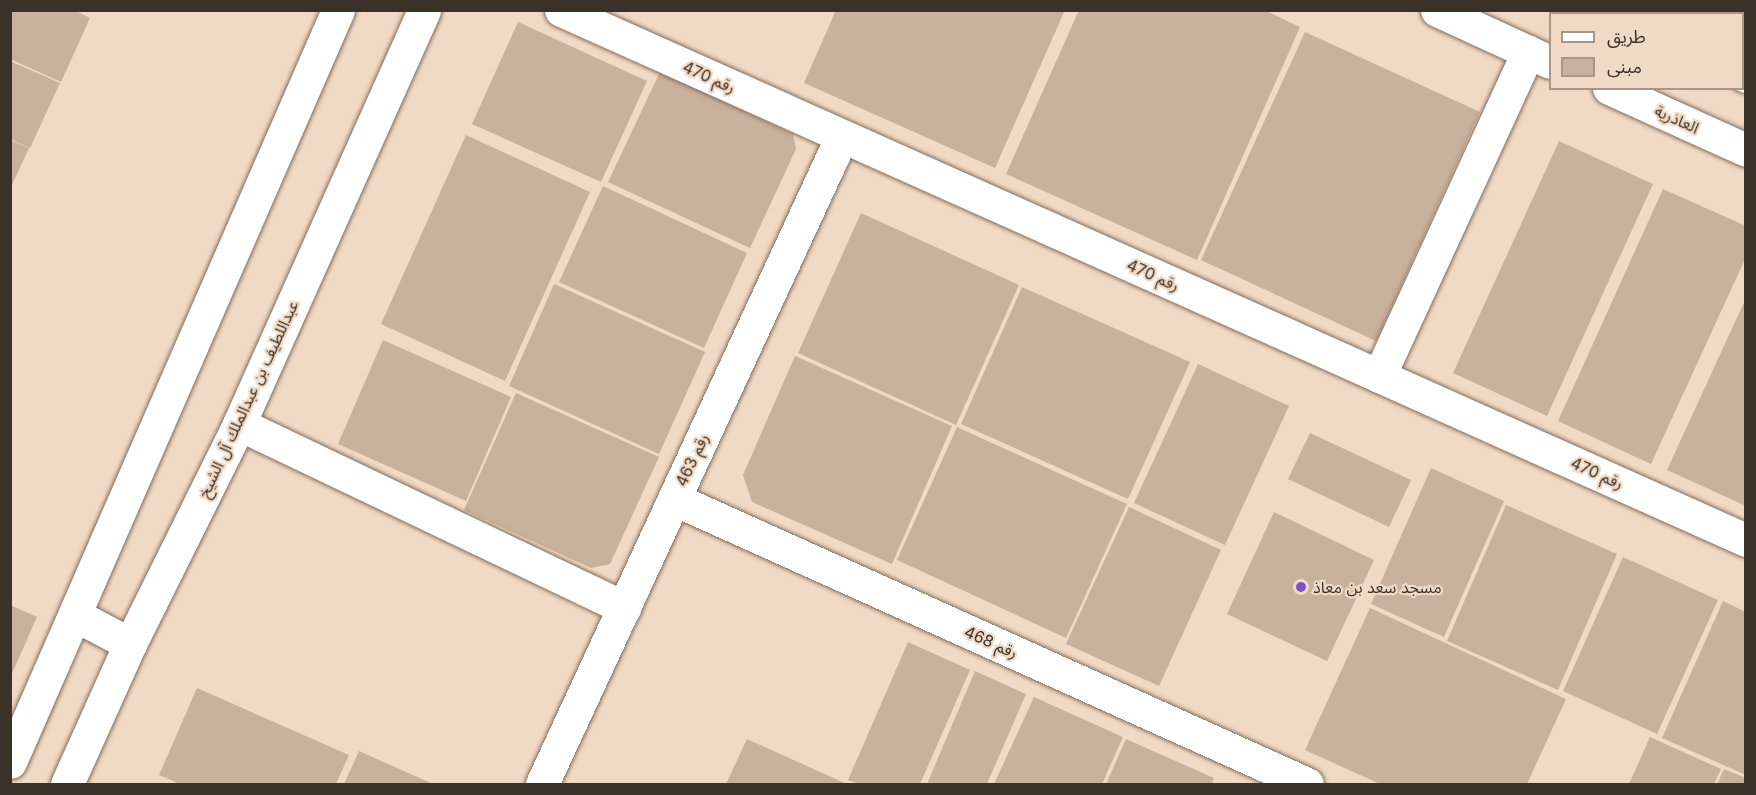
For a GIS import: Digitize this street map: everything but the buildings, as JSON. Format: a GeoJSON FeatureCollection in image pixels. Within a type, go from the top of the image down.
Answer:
{"type":"FeatureCollection","features":[{"type":"Feature","properties":{"kind":"street"},"geometry":{"type":"LineString","coordinates":[[10,762],[77,615],[338,10]]}},
{"type":"Feature","properties":{"kind":"street","name":"عبداللطيف بن عبدالملك آل الشيخ"},"geometry":{"type":"LineString","coordinates":[[66,784],[129,644],[239,424],[423,10]]}},
{"type":"Feature","properties":{"kind":"street","name":"رقم 470"},"geometry":{"type":"LineString","coordinates":[[561,10],[1746,540]]}},
{"type":"Feature","properties":{"kind":"street"},"geometry":{"type":"LineString","coordinates":[[1379,376],[1540,57],[1437,10]]}},
{"type":"Feature","properties":{"kind":"street","name":"العاذرية"},"geometry":{"type":"LineString","coordinates":[[1613,90],[1746,150]]}},
{"type":"Feature","properties":{"kind":"street","name":"رقم 463"},"geometry":{"type":"LineString","coordinates":[[542,784],[842,136]]}},
{"type":"Feature","properties":{"kind":"street"},"geometry":{"type":"LineString","coordinates":[[239,424],[624,608]]}},
{"type":"Feature","properties":{"kind":"street","name":"رقم 468"},"geometry":{"type":"LineString","coordinates":[[674,499],[1307,784]]}},
{"type":"Feature","properties":{"kind":"street"},"geometry":{"type":"LineString","coordinates":[[77,615],[129,644]]}},
{"type":"Feature","properties":{"kind":"place","name":"مسجد سعد بن معاذ"},"geometry":{"type":"Point","coordinates":[1301,587]}}]}
